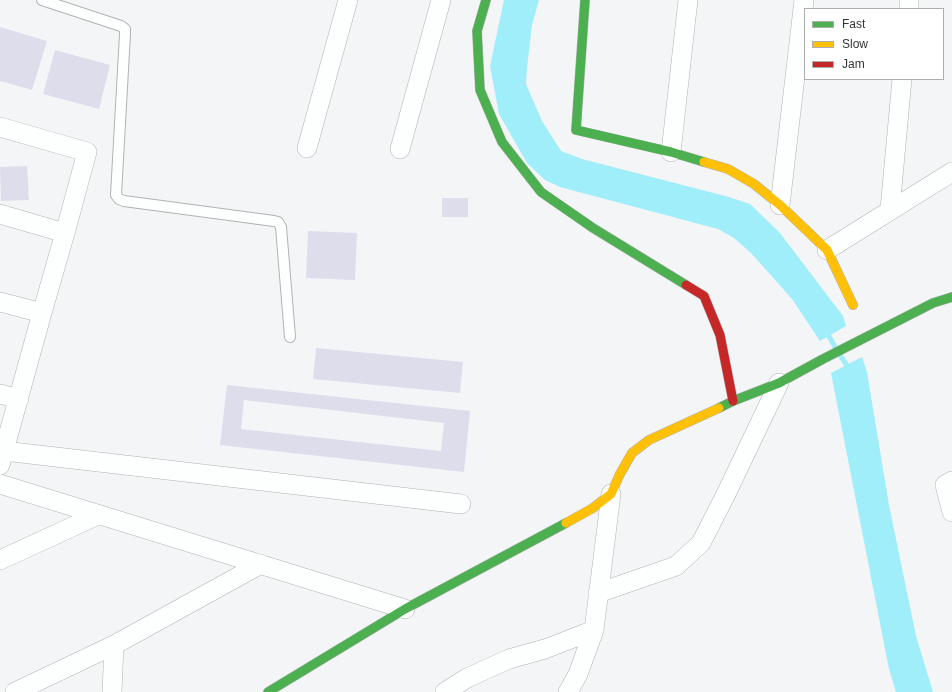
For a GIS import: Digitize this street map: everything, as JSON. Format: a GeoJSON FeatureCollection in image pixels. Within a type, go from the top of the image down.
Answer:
{"type":"FeatureCollection","features":[{"type":"Feature","properties":{"kind":"street"},"geometry":{"type":"LineString","coordinates":[[307,148],[348,0]]}},
{"type":"Feature","properties":{"kind":"street"},"geometry":{"type":"LineString","coordinates":[[400,149],[441,0]]}},
{"type":"Feature","properties":{"kind":"street"},"geometry":{"type":"LineString","coordinates":[[486,0],[477,31],[480,90],[502,142],[541,192],[593,228],[704,296],[720,335],[733,401]]}},
{"type":"Feature","properties":{"kind":"street"},"geometry":{"type":"LineString","coordinates":[[585,0],[576,130],[671,152],[728,169],[754,184],[780,205],[827,250],[853,305]]}},
{"type":"Feature","properties":{"kind":"street"},"geometry":{"type":"LineString","coordinates":[[671,152],[688,0]]}},
{"type":"Feature","properties":{"kind":"street"},"geometry":{"type":"LineString","coordinates":[[780,205],[804,0]]}},
{"type":"Feature","properties":{"kind":"street"},"geometry":{"type":"LineString","coordinates":[[890,209],[902,80]]}},
{"type":"Feature","properties":{"kind":"street"},"geometry":{"type":"LineString","coordinates":[[0,127],[87,152],[2,458],[461,504]]}},
{"type":"Feature","properties":{"kind":"street"},"geometry":{"type":"LineString","coordinates":[[827,250],[890,209],[952,172]]}},
{"type":"Feature","properties":{"kind":"street"},"geometry":{"type":"LineString","coordinates":[[0,214],[65,233]]}},
{"type":"Feature","properties":{"kind":"street"},"geometry":{"type":"LineString","coordinates":[[568,692],[578,674],[594,630],[611,494],[632,453],[649,440],[733,401],[779,383],[933,303],[952,297]]}},
{"type":"Feature","properties":{"kind":"street"},"geometry":{"type":"LineString","coordinates":[[0,302],[42,313]]}},
{"type":"Feature","properties":{"kind":"street"},"geometry":{"type":"LineString","coordinates":[[598,593],[676,566],[701,543],[779,383]]}},
{"type":"Feature","properties":{"kind":"street"},"geometry":{"type":"LineString","coordinates":[[0,394],[19,399]]}},
{"type":"Feature","properties":{"kind":"street"},"geometry":{"type":"LineString","coordinates":[[952,481],[945,485],[952,512]]}},
{"type":"Feature","properties":{"kind":"street"},"geometry":{"type":"LineString","coordinates":[[0,484],[405,609]]}},
{"type":"Feature","properties":{"kind":"street"},"geometry":{"type":"LineString","coordinates":[[268,692],[405,609],[593,508],[611,494]]}},
{"type":"Feature","properties":{"kind":"street"},"geometry":{"type":"LineString","coordinates":[[0,560],[98,515]]}},
{"type":"Feature","properties":{"kind":"street"},"geometry":{"type":"LineString","coordinates":[[14,692],[114,645],[261,564]]}},
{"type":"Feature","properties":{"kind":"street"},"geometry":{"type":"LineString","coordinates":[[445,692],[467,685],[509,660],[545,649],[594,630]]}},
{"type":"Feature","properties":{"kind":"street"},"geometry":{"type":"LineString","coordinates":[[112,692],[114,645]]}},
{"type":"Feature","properties":{"kind":"lane"},"geometry":{"type":"LineString","coordinates":[[42,0],[121,26],[125,29],[116,195],[119,199],[124,201],[278,222],[281,227],[290,337]]}},
{"type":"Feature","properties":{"kind":"water"},"geometry":{"type":"Polygon","coordinates":[[[504,0],[539,0],[532,25],[526,84],[542,121],[561,151],[582,159],[729,197],[750,204],[780,233],[843,316],[846,326],[820,341],[792,299],[752,254],[734,238],[718,229],[560,187],[545,180],[527,163],[499,114],[490,66],[504,0]]]}},
{"type":"Feature","properties":{"kind":"water"},"geometry":{"type":"Polygon","coordinates":[[[862,357],[867,372],[889,505],[916,636],[933,692],[896,692],[889,669],[831,373],[862,357]]]}},
{"type":"Feature","properties":{"kind":"building"},"geometry":{"type":"Polygon","coordinates":[[[0,27],[47,41],[32,90],[0,81],[0,27]]]}},
{"type":"Feature","properties":{"kind":"building"},"geometry":{"type":"Polygon","coordinates":[[[55,50],[110,65],[99,109],[43,94],[55,50]]]}},
{"type":"Feature","properties":{"kind":"building"},"geometry":{"type":"Polygon","coordinates":[[[27,166],[29,200],[1,201],[0,167],[27,166]]]}},
{"type":"Feature","properties":{"kind":"building"},"geometry":{"type":"Polygon","coordinates":[[[442,198],[468,198],[468,217],[442,217],[442,198]]]}},
{"type":"Feature","properties":{"kind":"building"},"geometry":{"type":"Polygon","coordinates":[[[308,231],[357,233],[355,280],[306,278],[308,231]]]}},
{"type":"Feature","properties":{"kind":"building"},"geometry":{"type":"Polygon","coordinates":[[[316,348],[463,362],[460,393],[313,379],[316,348]]]}},
{"type":"Feature","properties":{"kind":"building"},"geometry":{"type":"Polygon","coordinates":[[[227,385],[470,411],[464,472],[220,445],[227,385]],[[244,400],[241,429],[441,451],[444,423],[244,400]]]}},
{"type":"Feature","properties":{"kind":"waterway"},"geometry":{"type":"LineString","coordinates":[[826,331],[835,347]]}},
{"type":"Feature","properties":{"kind":"waterway"},"geometry":{"type":"LineString","coordinates":[[840,355],[850,370]]}},
{"type":"Feature","properties":{"kind":"traffic: fast"},"geometry":{"type":"LineString","coordinates":[[486,0],[477,31],[480,90],[502,142],[541,192],[593,228],[686,285]]}},
{"type":"Feature","properties":{"kind":"traffic: fast"},"geometry":{"type":"LineString","coordinates":[[585,0],[576,130],[671,152],[704,162]]}},
{"type":"Feature","properties":{"kind":"traffic: fast"},"geometry":{"type":"LineString","coordinates":[[719,408],[779,383],[933,303],[952,297]]}},
{"type":"Feature","properties":{"kind":"traffic: fast"},"geometry":{"type":"LineString","coordinates":[[268,692],[405,609],[566,523]]}},
{"type":"Feature","properties":{"kind":"traffic: slow"},"geometry":{"type":"LineString","coordinates":[[704,162],[728,169],[754,184],[780,205],[827,250],[853,305]]}},
{"type":"Feature","properties":{"kind":"traffic: slow"},"geometry":{"type":"LineString","coordinates":[[566,523],[593,508],[611,494],[632,453],[649,440],[719,408]]}},
{"type":"Feature","properties":{"kind":"traffic: jam"},"geometry":{"type":"LineString","coordinates":[[686,285],[704,296],[720,335],[733,401]]}}]}
